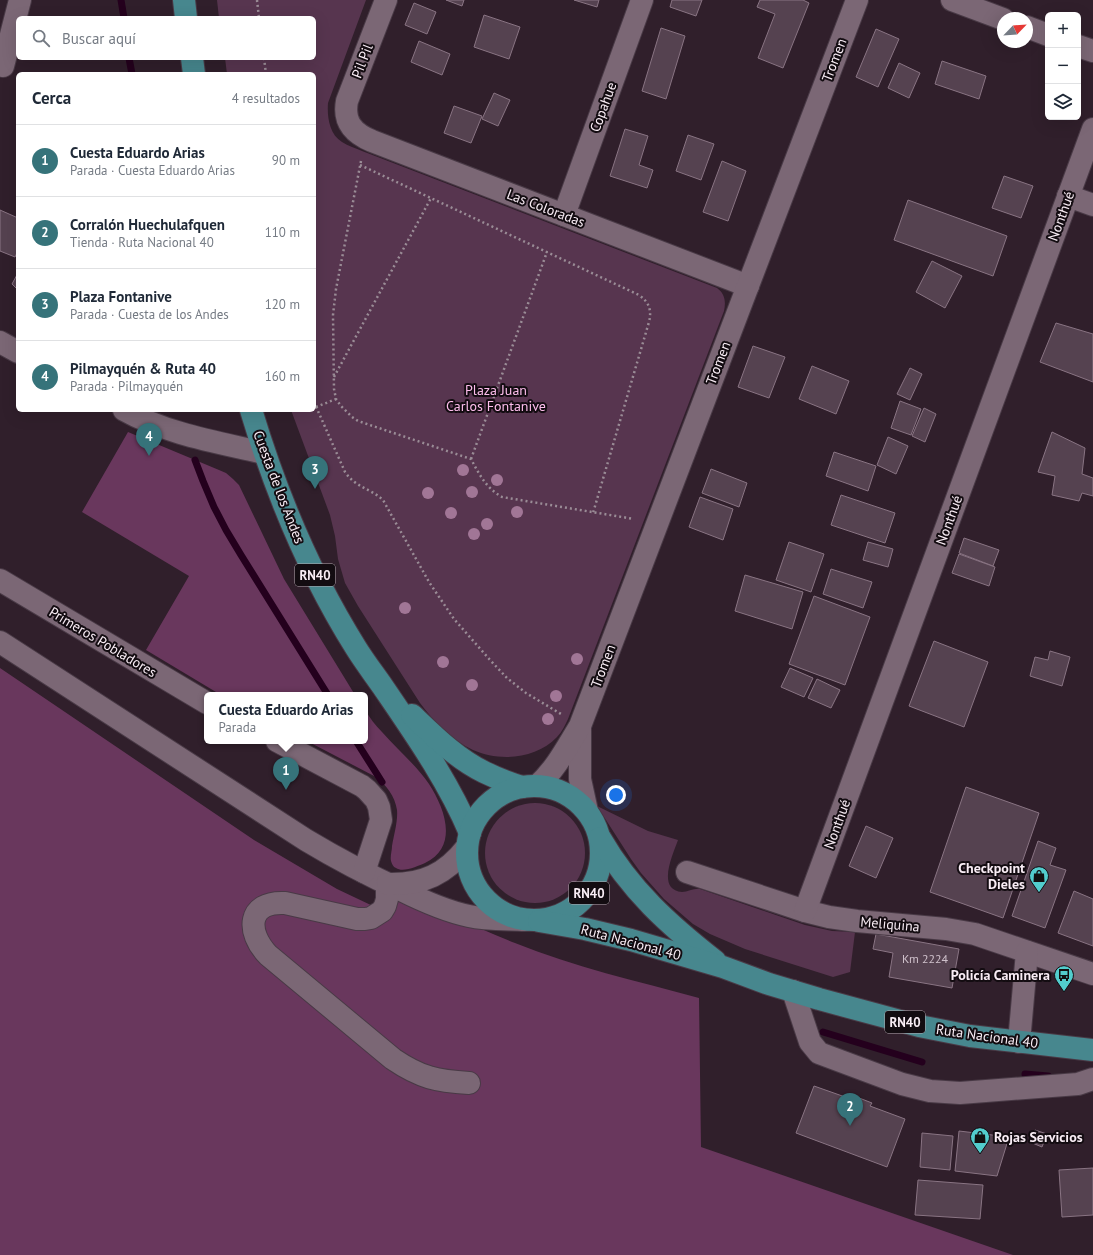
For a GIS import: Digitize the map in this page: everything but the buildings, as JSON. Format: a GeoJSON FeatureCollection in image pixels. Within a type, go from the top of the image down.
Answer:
{"type":"FeatureCollection","features":[{"type":"Feature","properties":{"kind":"main road"},"geometry":{"type":"LineString","coordinates":[[184,0],[186,16]]}},
{"type":"Feature","properties":{"kind":"main road"},"geometry":{"type":"LineString","coordinates":[[192,60],[194,72]]}},
{"type":"Feature","properties":{"kind":"main road","name":"Cuesta de los Andes"},"geometry":{"type":"LineString","coordinates":[[252,412],[264,453],[286,512],[312,569],[353,642],[453,795],[469,840]]}},
{"type":"Feature","properties":{"kind":"main road","name":"Cuesta de los Andes"},"geometry":{"type":"LineString","coordinates":[[383,687],[429,732],[464,760],[483,772],[502,780],[529,786]]}},
{"type":"Feature","properties":{"kind":"main road","name":"RN40"},"geometry":{"type":"LineString","coordinates":[[529,786],[551,788],[564,793],[577,801],[587,811],[595,824],[600,838],[602,852],[596,881],[589,894],[579,904],[567,912],[553,918],[532,920],[511,916],[498,910],[486,900],[477,889],[467,862],[469,840],[475,820],[484,808],[495,798],[508,791],[529,786]]}},
{"type":"Feature","properties":{"kind":"main road","name":"Ruta Nacional 40"},"geometry":{"type":"LineString","coordinates":[[600,838],[624,874],[654,908],[722,967]]}},
{"type":"Feature","properties":{"kind":"main road","name":"Ruta Nacional 40"},"geometry":{"type":"LineString","coordinates":[[532,920],[608,934],[722,967],[793,991],[919,1026],[970,1036],[1093,1050]]}},
{"type":"Feature","properties":{"kind":"street"},"geometry":{"type":"LineString","coordinates":[[3,66],[20,0]]}},
{"type":"Feature","properties":{"kind":"street","name":"Pil Pil"},"geometry":{"type":"LineString","coordinates":[[349,123],[346,109],[347,101],[386,0]]}},
{"type":"Feature","properties":{"kind":"street","name":"Copahue"},"geometry":{"type":"LineString","coordinates":[[564,215],[642,0]]}},
{"type":"Feature","properties":{"kind":"street","name":"Tromen"},"geometry":{"type":"LineString","coordinates":[[529,786],[550,772],[558,762],[571,721],[748,286],[857,0]]}},
{"type":"Feature","properties":{"kind":"street"},"geometry":{"type":"LineString","coordinates":[[952,0],[997,17]]}},
{"type":"Feature","properties":{"kind":"street"},"geometry":{"type":"LineString","coordinates":[[1033,29],[1045,34]]}},
{"type":"Feature","properties":{"kind":"street"},"geometry":{"type":"LineString","coordinates":[[1081,47],[1093,52]]}},
{"type":"Feature","properties":{"kind":"street","name":"Las Coloradas"},"geometry":{"type":"LineString","coordinates":[[349,123],[358,134],[372,141],[748,286]]}},
{"type":"Feature","properties":{"kind":"street","name":"Nonthué"},"geometry":{"type":"LineString","coordinates":[[805,911],[1093,129]]}},
{"type":"Feature","properties":{"kind":"street"},"geometry":{"type":"LineString","coordinates":[[1068,196],[1093,205]]}},
{"type":"Feature","properties":{"kind":"street"},"geometry":{"type":"LineString","coordinates":[[0,342],[16,351]]}},
{"type":"Feature","properties":{"kind":"street"},"geometry":{"type":"LineString","coordinates":[[128,412],[145,421],[169,430],[264,453]]}},
{"type":"Feature","properties":{"kind":"street","name":"Primeros Pobladores"},"geometry":{"type":"LineString","coordinates":[[0,580],[204,701]]}},
{"type":"Feature","properties":{"kind":"street"},"geometry":{"type":"LineString","coordinates":[[0,642],[299,836],[364,872],[433,905],[459,914],[484,918],[532,920]]}},
{"type":"Feature","properties":{"kind":"street","name":"Tromen"},"geometry":{"type":"LineString","coordinates":[[571,721],[580,779],[587,811]]}},
{"type":"Feature","properties":{"kind":"street"},"geometry":{"type":"LineString","coordinates":[[283,744],[362,786],[376,800],[379,806],[381,820],[364,872]]}},
{"type":"Feature","properties":{"kind":"street"},"geometry":{"type":"LineString","coordinates":[[387,884],[410,883],[433,876],[453,863],[469,840]]}},
{"type":"Feature","properties":{"kind":"street","name":"Meliquina"},"geometry":{"type":"LineString","coordinates":[[687,872],[805,911],[843,920],[946,929],[975,934],[1093,974]]}},
{"type":"Feature","properties":{"kind":"street"},"geometry":{"type":"LineString","coordinates":[[387,884],[387,899],[385,906],[382,911],[371,918],[357,919],[279,902],[264,906],[257,911],[253,925],[255,934],[262,949],[268,955],[393,1060],[428,1078],[447,1082],[470,1083]]}},
{"type":"Feature","properties":{"kind":"street"},"geometry":{"type":"LineString","coordinates":[[1019,1042],[1027,952]]}},
{"type":"Feature","properties":{"kind":"street"},"geometry":{"type":"LineString","coordinates":[[793,991],[810,1042],[819,1053],[902,1084],[930,1091],[960,1093],[1078,1084],[1093,1079]]}},
{"type":"Feature","properties":{"kind":"path"},"geometry":{"type":"LineString","coordinates":[[257,0],[259,16]]}},
{"type":"Feature","properties":{"kind":"path"},"geometry":{"type":"LineString","coordinates":[[264,60],[266,72]]}},
{"type":"Feature","properties":{"kind":"path"},"geometry":{"type":"LineString","coordinates":[[361,158],[335,295],[333,315],[333,378],[336,398],[341,406],[358,421],[471,458],[486,485],[502,497],[637,520]]}},
{"type":"Feature","properties":{"kind":"path"},"geometry":{"type":"LineString","coordinates":[[360,165],[639,295],[647,302],[650,312],[649,322],[593,513]]}},
{"type":"Feature","properties":{"kind":"path"},"geometry":{"type":"LineString","coordinates":[[333,378],[431,198]]}},
{"type":"Feature","properties":{"kind":"path"},"geometry":{"type":"LineString","coordinates":[[471,458],[547,252]]}},
{"type":"Feature","properties":{"kind":"path"},"geometry":{"type":"LineString","coordinates":[[336,398],[316,407],[345,472],[356,484],[377,495],[383,500],[429,582],[454,619],[490,660],[507,678],[526,693],[571,721]]}},
{"type":"Feature","properties":{"kind":"green space","name":"Plaza Juan Carlos Fontanive"},"geometry":{"type":"Polygon","coordinates":[[[217,0],[366,0],[328,103],[330,124],[338,139],[362,151],[717,288],[723,295],[725,301],[724,311],[568,719],[557,737],[539,750],[528,754],[506,757],[484,754],[465,746],[444,730],[420,703],[345,583],[338,559],[330,515],[292,412],[316,412],[316,72],[227,72],[225,60],[316,60],[316,16],[219,16],[217,0]]]}},
{"type":"Feature","properties":{"kind":"green space"},"geometry":{"type":"Polygon","coordinates":[[[535,803],[554,806],[571,817],[582,834],[585,853],[582,872],[571,889],[554,900],[535,903],[516,900],[499,889],[488,872],[485,853],[488,834],[499,817],[516,806],[535,803]]]}},
{"type":"Feature","properties":{"kind":"green space"},"geometry":{"type":"Polygon","coordinates":[[[597,806],[648,831],[678,840],[668,870],[670,885],[674,890],[682,892],[700,889],[805,925],[832,931],[855,932],[850,972],[833,977],[745,949],[710,934],[693,924],[664,899],[641,873],[597,806]]]}},
{"type":"Feature","properties":{"kind":"shaded area"},"geometry":{"type":"Polygon","coordinates":[[[128,432],[226,473],[239,485],[284,579],[353,692],[216,692],[146,650],[189,576],[82,512],[128,432]]]}},
{"type":"Feature","properties":{"kind":"shaded area"},"geometry":{"type":"Polygon","coordinates":[[[0,668],[254,840],[337,889],[375,907],[387,884],[450,915],[537,952],[606,973],[699,998],[701,1147],[1013,1255],[0,1255],[0,668]]]}},
{"type":"Feature","properties":{"kind":"shaded area"},"geometry":{"type":"Polygon","coordinates":[[[368,714],[377,727],[424,777],[440,804],[446,826],[442,847],[436,856],[425,863],[410,868],[402,870],[394,867],[391,857],[397,819],[396,805],[387,787],[376,777],[313,744],[368,744],[368,714]]]}},
{"type":"Feature","properties":{"kind":"waterway"},"geometry":{"type":"LineString","coordinates":[[121,0],[124,16]]}},
{"type":"Feature","properties":{"kind":"waterway"},"geometry":{"type":"LineString","coordinates":[[129,60],[132,72]]}},
{"type":"Feature","properties":{"kind":"waterway"},"geometry":{"type":"LineString","coordinates":[[195,460],[214,507],[226,530],[326,692]]}},
{"type":"Feature","properties":{"kind":"waterway"},"geometry":{"type":"LineString","coordinates":[[358,744],[382,782]]}},
{"type":"Feature","properties":{"kind":"waterway"},"geometry":{"type":"LineString","coordinates":[[823,1032],[922,1062]]}},
{"type":"Feature","properties":{"kind":"waterway"},"geometry":{"type":"LineString","coordinates":[[1025,1074],[1048,1076]]}},
{"type":"Feature","properties":{"kind":"place","name":"Pilmayquén & Ruta 40"},"geometry":{"type":"Point","coordinates":[149,456]}},
{"type":"Feature","properties":{"kind":"place","name":"Plaza Fontanive"},"geometry":{"type":"Point","coordinates":[315,489]}},
{"type":"Feature","properties":{"kind":"place","name":"Cuesta Eduardo Arias"},"geometry":{"type":"Point","coordinates":[286,790]}},
{"type":"Feature","properties":{"kind":"place","name":"Checkpoint Dieles"},"geometry":{"type":"Point","coordinates":[1039,893]}},
{"type":"Feature","properties":{"kind":"place","name":"Policía Caminera"},"geometry":{"type":"Point","coordinates":[1064,992]}},
{"type":"Feature","properties":{"kind":"place","name":"Corralón Huechulafquen"},"geometry":{"type":"Point","coordinates":[850,1126]}},
{"type":"Feature","properties":{"kind":"place","name":"Rojas Servicios"},"geometry":{"type":"Point","coordinates":[980,1154]}}]}
